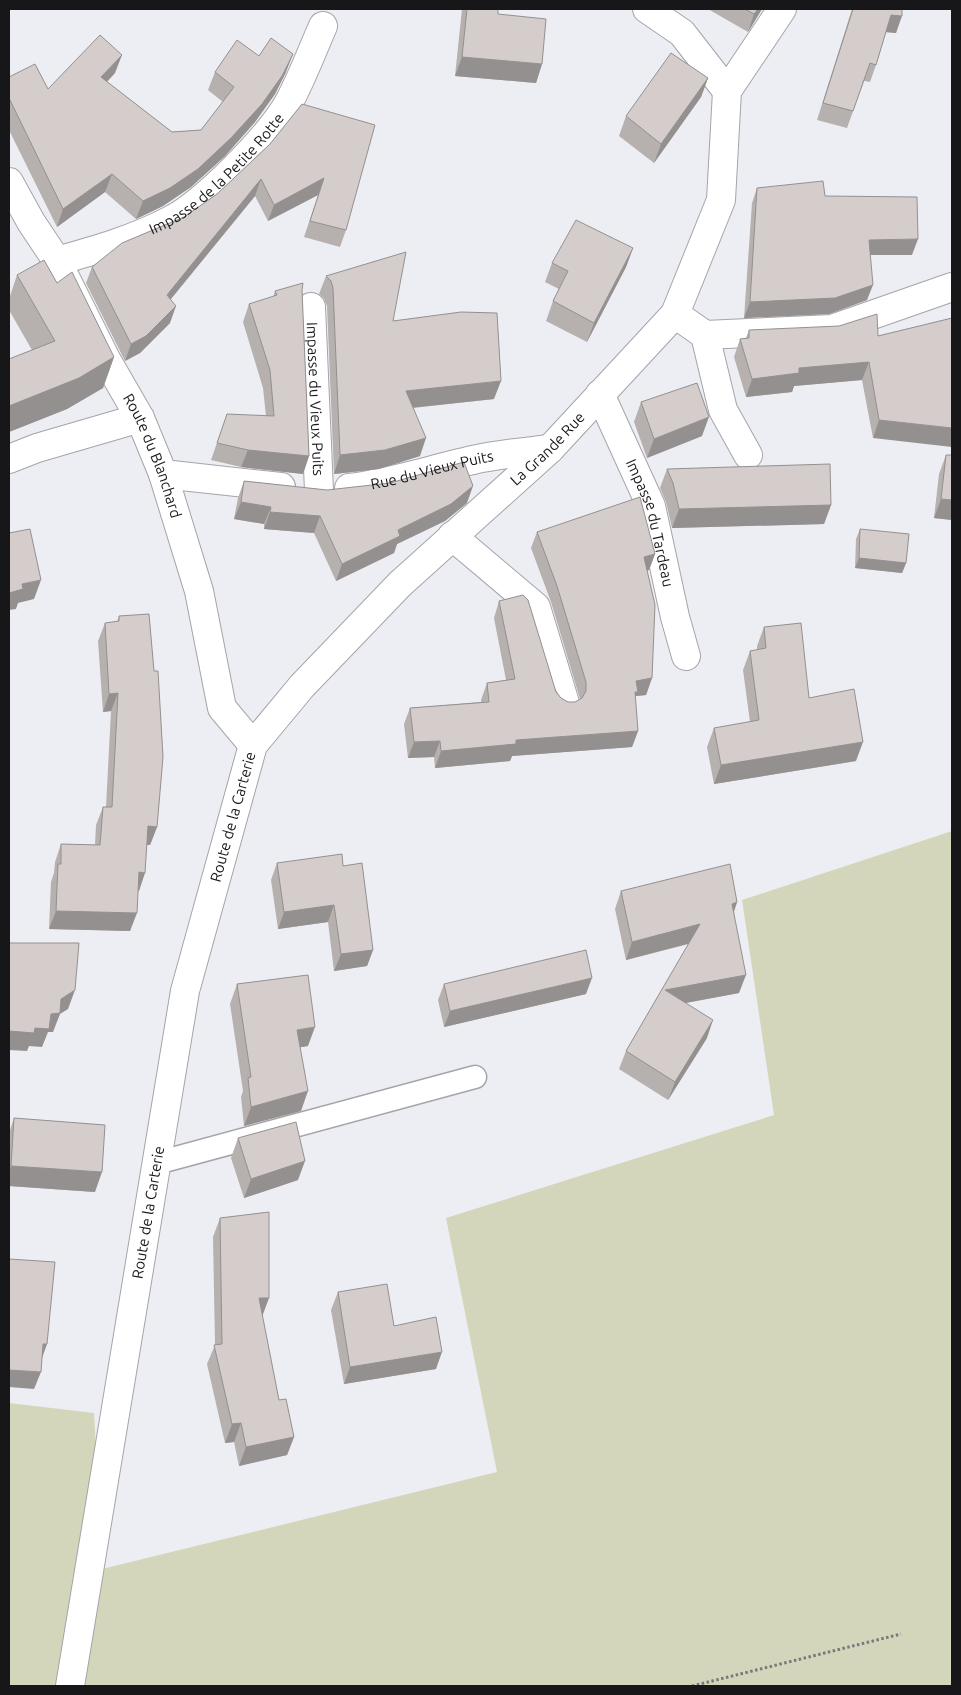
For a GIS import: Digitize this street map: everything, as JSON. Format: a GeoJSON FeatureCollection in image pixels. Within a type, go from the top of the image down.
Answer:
{"type":"FeatureCollection","features":[{"type":"Feature","properties":{"kind":"street"},"geometry":{"type":"LineString","coordinates":[[647,9],[682,33],[728,91],[782,9]]}},
{"type":"Feature","properties":{"kind":"street","name":"Impasse de la Petite Rotte"},"geometry":{"type":"LineString","coordinates":[[57,261],[124,241],[173,219],[212,188],[245,158],[288,104],[323,26]]}},
{"type":"Feature","properties":{"kind":"street","name":"La Grande Rue"},"geometry":{"type":"LineString","coordinates":[[253,745],[302,686],[400,584],[550,449],[675,314],[721,200],[728,91]]}},
{"type":"Feature","properties":{"kind":"street","name":"Route du Blanchard"},"geometry":{"type":"LineString","coordinates":[[9,182],[31,222],[57,261],[106,360],[140,418],[164,474],[199,592],[222,708],[253,745]]}},
{"type":"Feature","properties":{"kind":"street"},"geometry":{"type":"LineString","coordinates":[[675,314],[705,335],[832,329],[952,287]]}},
{"type":"Feature","properties":{"kind":"street","name":"Impasse du Vieux Puits"},"geometry":{"type":"LineString","coordinates":[[311,307],[319,491]]}},
{"type":"Feature","properties":{"kind":"street"},"geometry":{"type":"LineString","coordinates":[[705,335],[723,410],[748,455]]}},
{"type":"Feature","properties":{"kind":"street","name":"Impasse du Tardeau"},"geometry":{"type":"LineString","coordinates":[[600,394],[651,506],[675,617],[686,656]]}},
{"type":"Feature","properties":{"kind":"street"},"geometry":{"type":"LineString","coordinates":[[9,459],[37,448],[140,418]]}},
{"type":"Feature","properties":{"kind":"street","name":"Rue du Vieux Puits"},"geometry":{"type":"LineString","coordinates":[[164,474],[319,491],[382,484],[424,471],[477,459],[550,449]]}},
{"type":"Feature","properties":{"kind":"street"},"geometry":{"type":"LineString","coordinates":[[452,536],[536,607],[565,703]]}},
{"type":"Feature","properties":{"kind":"street","name":"Route de la Carterie"},"geometry":{"type":"LineString","coordinates":[[70,1686],[185,991],[253,745]]}},
{"type":"Feature","properties":{"kind":"lane"},"geometry":{"type":"LineString","coordinates":[[157,1164],[475,1076]]}},
{"type":"Feature","properties":{"kind":"path"},"geometry":{"type":"LineString","coordinates":[[692,1686],[901,1634]]}},
{"type":"Feature","properties":{"kind":"green space"},"geometry":{"type":"Polygon","coordinates":[[[952,831],[952,1686],[9,1686],[9,1403],[94,1413],[102,1569],[497,1472],[446,1218],[774,1115],[742,900],[952,831]]]}},
{"type":"Feature","properties":{"kind":"building"},"geometry":{"type":"Polygon","coordinates":[[[467,9],[498,9],[498,14],[546,19],[542,64],[462,57],[467,9]]]}},
{"type":"Feature","properties":{"kind":"building"},"geometry":{"type":"Polygon","coordinates":[[[745,9],[758,9],[754,14],[745,9]]]}},
{"type":"Feature","properties":{"kind":"building"},"geometry":{"type":"Polygon","coordinates":[[[853,9],[902,9],[902,16],[891,15],[876,65],[870,63],[853,111],[823,103],[853,9]]]}},
{"type":"Feature","properties":{"kind":"building"},"geometry":{"type":"Polygon","coordinates":[[[100,35],[122,55],[101,77],[172,132],[201,130],[234,87],[215,72],[237,40],[259,56],[271,38],[293,54],[282,76],[262,104],[231,138],[198,169],[170,188],[143,201],[112,174],[63,209],[9,98],[9,77],[35,64],[48,89],[100,35]]]}},
{"type":"Feature","properties":{"kind":"building"},"geometry":{"type":"Polygon","coordinates":[[[671,53],[708,78],[661,144],[626,116],[671,53]]]}},
{"type":"Feature","properties":{"kind":"building"},"geometry":{"type":"Polygon","coordinates":[[[302,104],[375,125],[346,230],[310,221],[324,178],[274,205],[261,179],[167,295],[176,306],[146,336],[131,344],[92,267],[122,243],[184,217],[217,194],[270,144],[302,104]]]}},
{"type":"Feature","properties":{"kind":"building"},"geometry":{"type":"Polygon","coordinates":[[[823,181],[825,196],[917,197],[918,239],[869,240],[873,285],[835,298],[750,302],[757,188],[823,181]]]}},
{"type":"Feature","properties":{"kind":"building"},"geometry":{"type":"Polygon","coordinates":[[[576,220],[633,248],[594,323],[553,301],[568,271],[552,263],[576,220]]]}},
{"type":"Feature","properties":{"kind":"building"},"geometry":{"type":"Polygon","coordinates":[[[406,252],[393,321],[461,312],[497,313],[501,381],[406,391],[426,438],[385,450],[340,455],[333,288],[331,281],[326,276],[406,252]]]}},
{"type":"Feature","properties":{"kind":"building"},"geometry":{"type":"Polygon","coordinates":[[[44,260],[57,283],[72,272],[114,357],[79,378],[9,406],[9,359],[55,341],[17,275],[44,260]]]}},
{"type":"Feature","properties":{"kind":"building"},"geometry":{"type":"Polygon","coordinates":[[[303,283],[309,456],[248,450],[217,443],[227,414],[274,416],[270,370],[249,304],[277,295],[275,291],[303,283]]]}},
{"type":"Feature","properties":{"kind":"building"},"geometry":{"type":"Polygon","coordinates":[[[877,314],[878,336],[952,318],[952,428],[879,420],[869,362],[799,368],[799,373],[752,379],[740,339],[749,338],[749,330],[839,326],[877,314]]]}},
{"type":"Feature","properties":{"kind":"building"},"geometry":{"type":"Polygon","coordinates":[[[697,383],[709,417],[654,439],[641,402],[697,383]]]}},
{"type":"Feature","properties":{"kind":"building"},"geometry":{"type":"Polygon","coordinates":[[[946,455],[952,455],[952,500],[941,499],[946,455]]]}},
{"type":"Feature","properties":{"kind":"building"},"geometry":{"type":"Polygon","coordinates":[[[464,462],[473,486],[451,504],[398,530],[400,536],[342,564],[320,516],[270,512],[271,507],[241,502],[244,481],[327,490],[390,483],[464,462]]]}},
{"type":"Feature","properties":{"kind":"building"},"geometry":{"type":"Polygon","coordinates":[[[830,464],[831,505],[679,509],[673,483],[667,469],[830,464]]]}},
{"type":"Feature","properties":{"kind":"building"},"geometry":{"type":"Polygon","coordinates":[[[640,497],[655,554],[644,557],[655,605],[652,678],[636,681],[638,692],[635,692],[638,731],[516,740],[516,744],[441,751],[440,741],[414,742],[410,708],[489,702],[487,683],[515,679],[499,601],[523,595],[528,600],[556,692],[568,702],[575,702],[582,698],[586,691],[586,682],[557,586],[537,532],[640,497]]]}},
{"type":"Feature","properties":{"kind":"building"},"geometry":{"type":"Polygon","coordinates":[[[30,529],[41,580],[22,584],[23,589],[9,593],[9,533],[30,529]]]}},
{"type":"Feature","properties":{"kind":"building"},"geometry":{"type":"Polygon","coordinates":[[[860,529],[909,534],[906,563],[859,558],[860,529]]]}},
{"type":"Feature","properties":{"kind":"building"},"geometry":{"type":"Polygon","coordinates":[[[149,614],[154,671],[158,671],[163,757],[157,827],[148,826],[145,873],[139,872],[137,913],[56,911],[58,864],[61,864],[61,844],[100,845],[103,807],[112,807],[118,693],[109,694],[105,623],[119,621],[119,616],[149,614]]]}},
{"type":"Feature","properties":{"kind":"building"},"geometry":{"type":"Polygon","coordinates":[[[801,623],[809,698],[854,689],[863,742],[721,765],[714,728],[759,720],[750,651],[766,648],[764,627],[801,623]]]}},
{"type":"Feature","properties":{"kind":"building"},"geometry":{"type":"Polygon","coordinates":[[[342,854],[343,866],[362,863],[373,950],[341,954],[334,905],[284,912],[277,863],[342,854]]]}},
{"type":"Feature","properties":{"kind":"building"},"geometry":{"type":"Polygon","coordinates":[[[730,864],[737,902],[732,904],[746,975],[665,990],[713,1020],[675,1082],[626,1051],[700,924],[632,942],[621,891],[730,864]]]}},
{"type":"Feature","properties":{"kind":"building"},"geometry":{"type":"Polygon","coordinates":[[[9,943],[79,943],[75,990],[61,999],[60,1013],[51,1014],[49,1029],[35,1028],[34,1033],[9,1031],[9,943]]]}},
{"type":"Feature","properties":{"kind":"building"},"geometry":{"type":"Polygon","coordinates":[[[586,950],[592,978],[450,1011],[444,984],[586,950]]]}},
{"type":"Feature","properties":{"kind":"building"},"geometry":{"type":"Polygon","coordinates":[[[308,975],[315,1027],[297,1030],[308,1091],[251,1107],[248,1078],[251,1077],[237,984],[308,975]]]}},
{"type":"Feature","properties":{"kind":"building"},"geometry":{"type":"Polygon","coordinates":[[[14,1118],[105,1125],[102,1172],[11,1166],[14,1118]]]}},
{"type":"Feature","properties":{"kind":"building"},"geometry":{"type":"Polygon","coordinates":[[[296,1122],[305,1161],[251,1179],[238,1138],[296,1122]]]}},
{"type":"Feature","properties":{"kind":"building"},"geometry":{"type":"Polygon","coordinates":[[[269,1212],[269,1298],[259,1298],[279,1400],[286,1399],[294,1437],[246,1447],[241,1423],[232,1424],[214,1345],[222,1344],[220,1218],[269,1212]]]}},
{"type":"Feature","properties":{"kind":"building"},"geometry":{"type":"Polygon","coordinates":[[[9,1259],[55,1262],[47,1344],[43,1344],[41,1372],[9,1370],[9,1259]]]}},
{"type":"Feature","properties":{"kind":"building"},"geometry":{"type":"Polygon","coordinates":[[[387,1284],[394,1326],[436,1317],[442,1352],[350,1367],[338,1292],[387,1284]]]}}]}
